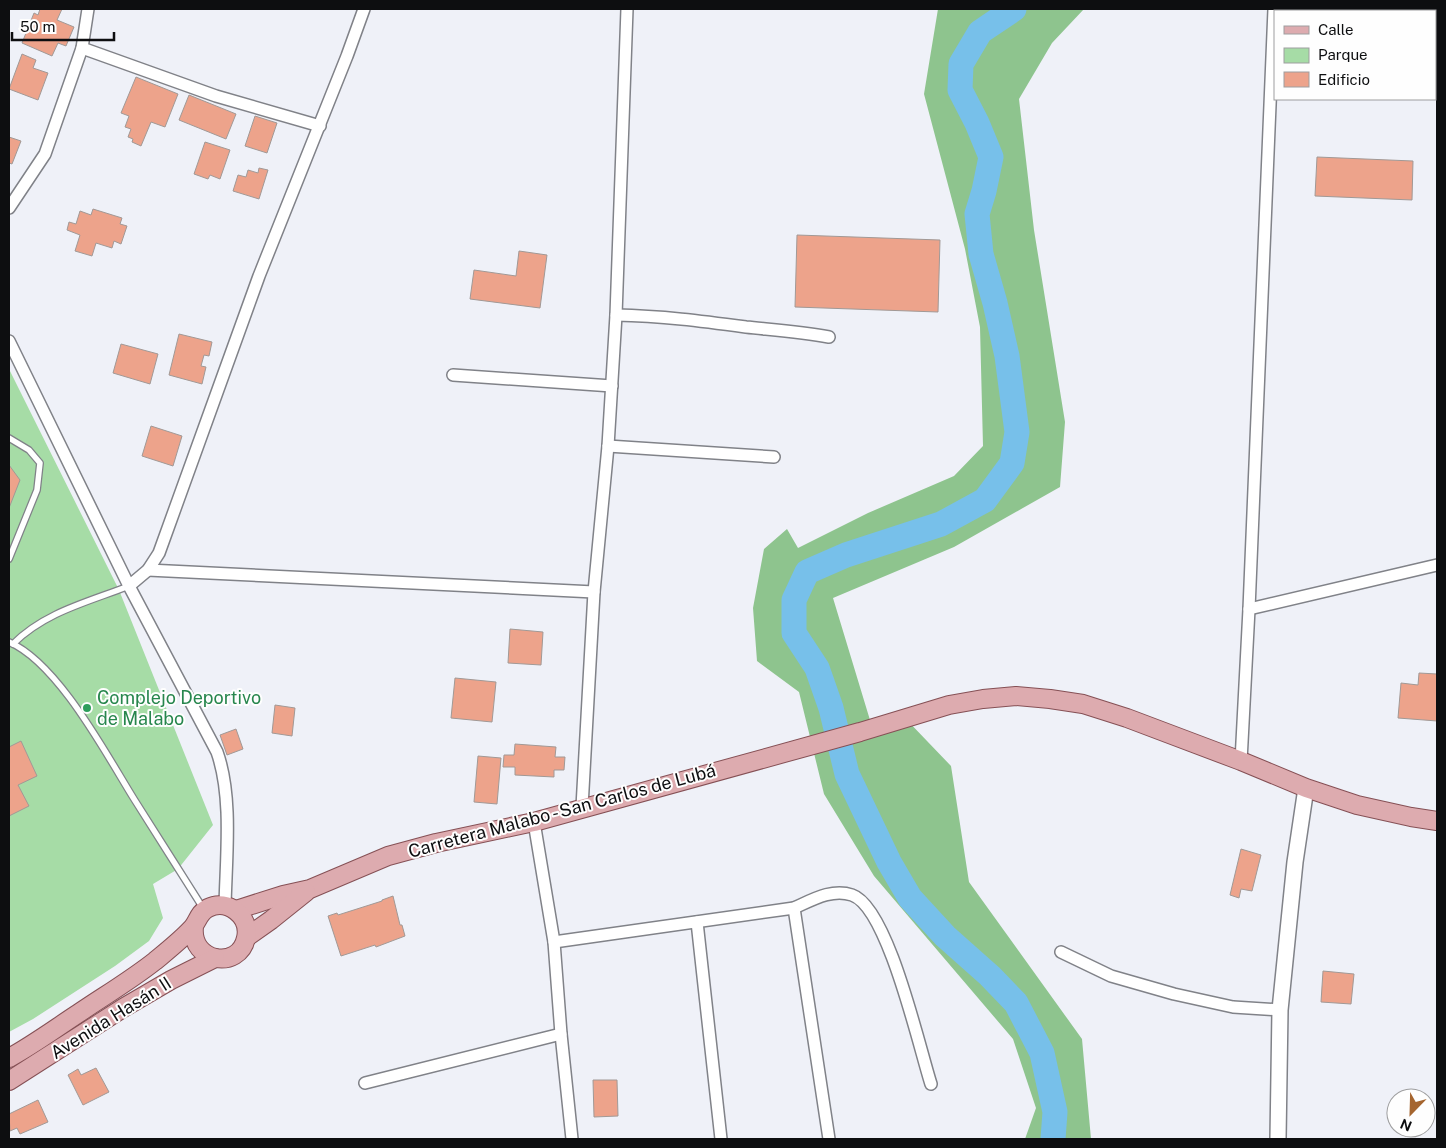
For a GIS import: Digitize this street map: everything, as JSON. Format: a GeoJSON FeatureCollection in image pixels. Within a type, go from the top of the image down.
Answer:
{"type":"FeatureCollection","features":[{"type":"Feature","properties":{"kind":"main road","name":"Carretera Malabo - San Carlos de Lubá"},"geometry":{"type":"LineString","coordinates":[[230,908],[310,889],[388,856],[436,843],[534,822],[582,807],[860,732],[949,705],[983,699],[1024,697],[1083,704],[1127,718],[1241,761]]}},
{"type":"Feature","properties":{"kind":"main road"},"geometry":{"type":"LineString","coordinates":[[1241,761],[1306,788],[1357,805],[1437,821]]}},
{"type":"Feature","properties":{"kind":"main road","name":"Carretera Malabo - San Carlos de Lubá"},"geometry":{"type":"LineString","coordinates":[[246,937],[310,889]]}},
{"type":"Feature","properties":{"kind":"main road"},"geometry":{"type":"LineString","coordinates":[[213,906],[230,908],[244,920],[246,925],[246,937],[242,948],[233,956],[227,958],[215,958],[204,954],[196,944],[193,933],[198,916],[204,910],[213,906]]}},
{"type":"Feature","properties":{"kind":"main road","name":"Avenida Hasán II"},"geometry":{"type":"LineString","coordinates":[[9,1058],[63,1024],[155,961],[194,927]]}},
{"type":"Feature","properties":{"kind":"main road","name":"Avenida Hasán II"},"geometry":{"type":"LineString","coordinates":[[9,1081],[170,980],[215,958]]}},
{"type":"Feature","properties":{"kind":"street"},"geometry":{"type":"LineString","coordinates":[[9,208],[45,154],[82,48],[88,9]]}},
{"type":"Feature","properties":{"kind":"street"},"geometry":{"type":"LineString","coordinates":[[130,586],[148,570],[159,552],[259,276],[320,126],[364,9]]}},
{"type":"Feature","properties":{"kind":"street"},"geometry":{"type":"LineString","coordinates":[[582,807],[594,592],[612,386],[627,9]]}},
{"type":"Feature","properties":{"kind":"street"},"geometry":{"type":"LineString","coordinates":[[1241,761],[1274,9]]}},
{"type":"Feature","properties":{"kind":"street"},"geometry":{"type":"LineString","coordinates":[[82,48],[216,96],[320,126]]}},
{"type":"Feature","properties":{"kind":"street"},"geometry":{"type":"LineString","coordinates":[[616,315],[682,318],[829,336]]}},
{"type":"Feature","properties":{"kind":"street"},"geometry":{"type":"LineString","coordinates":[[9,341],[130,586],[217,752],[223,769],[230,908]]}},
{"type":"Feature","properties":{"kind":"street"},"geometry":{"type":"LineString","coordinates":[[453,375],[612,386]]}},
{"type":"Feature","properties":{"kind":"street"},"geometry":{"type":"LineString","coordinates":[[608,446],[774,457]]}},
{"type":"Feature","properties":{"kind":"street"},"geometry":{"type":"LineString","coordinates":[[1249,609],[1437,565]]}},
{"type":"Feature","properties":{"kind":"street"},"geometry":{"type":"LineString","coordinates":[[148,570],[594,592]]}},
{"type":"Feature","properties":{"kind":"street"},"geometry":{"type":"LineString","coordinates":[[1278,1139],[1280,1010],[1295,862],[1306,788]]}},
{"type":"Feature","properties":{"kind":"street"},"geometry":{"type":"LineString","coordinates":[[534,822],[554,942],[572,1139]]}},
{"type":"Feature","properties":{"kind":"street"},"geometry":{"type":"LineString","coordinates":[[554,942],[794,908],[820,896],[840,893],[854,895],[864,903],[891,950],[909,1003],[920,1051],[931,1084]]}},
{"type":"Feature","properties":{"kind":"street"},"geometry":{"type":"LineString","coordinates":[[794,908],[829,1139]]}},
{"type":"Feature","properties":{"kind":"street"},"geometry":{"type":"LineString","coordinates":[[697,922],[721,1139]]}},
{"type":"Feature","properties":{"kind":"street"},"geometry":{"type":"LineString","coordinates":[[1061,952],[1111,976],[1174,994],[1233,1007],[1280,1010]]}},
{"type":"Feature","properties":{"kind":"street"},"geometry":{"type":"LineString","coordinates":[[364,1083],[561,1034]]}},
{"type":"Feature","properties":{"kind":"lane"},"geometry":{"type":"LineString","coordinates":[[9,438],[29,450],[40,463],[38,490],[9,559]]}},
{"type":"Feature","properties":{"kind":"lane"},"geometry":{"type":"LineString","coordinates":[[130,586],[40,621],[11,643],[22,649],[46,671],[84,719],[204,910]]}},
{"type":"Feature","properties":{"kind":"green space"},"geometry":{"type":"Polygon","coordinates":[[[938,9],[1084,9],[1052,43],[1019,99],[1034,230],[1065,422],[1060,487],[954,547],[833,598],[873,730],[904,717],[951,766],[969,882],[1082,1039],[1091,1139],[1025,1139],[1036,1108],[1013,1039],[874,876],[824,794],[799,692],[757,661],[753,608],[764,549],[787,529],[798,548],[868,513],[954,476],[983,446],[980,327],[965,249],[924,94],[938,9]]]}},
{"type":"Feature","properties":{"kind":"green space","name":"Complejo Deportivo de Malabo"},"geometry":{"type":"Polygon","coordinates":[[[9,369],[119,590],[213,825],[178,869],[153,884],[163,918],[149,941],[115,966],[33,1019],[9,1032],[9,369]]]}},
{"type":"Feature","properties":{"kind":"building"},"geometry":{"type":"Polygon","coordinates":[[[40,9],[62,9],[57,20],[74,27],[66,46],[58,43],[52,56],[22,43],[34,13],[38,15],[40,9]]]}},
{"type":"Feature","properties":{"kind":"building"},"geometry":{"type":"Polygon","coordinates":[[[22,54],[36,60],[33,68],[48,73],[38,100],[9,89],[22,54]]]}},
{"type":"Feature","properties":{"kind":"building"},"geometry":{"type":"Polygon","coordinates":[[[136,77],[178,94],[165,127],[151,122],[141,146],[132,142],[133,139],[128,137],[131,129],[125,127],[129,116],[121,113],[136,77]]]}},
{"type":"Feature","properties":{"kind":"building"},"geometry":{"type":"Polygon","coordinates":[[[189,95],[236,114],[226,139],[179,120],[189,95]]]}},
{"type":"Feature","properties":{"kind":"building"},"geometry":{"type":"Polygon","coordinates":[[[255,116],[277,123],[267,153],[245,146],[255,116]]]}},
{"type":"Feature","properties":{"kind":"building"},"geometry":{"type":"Polygon","coordinates":[[[9,137],[21,141],[12,164],[9,163],[9,137]]]}},
{"type":"Feature","properties":{"kind":"building"},"geometry":{"type":"Polygon","coordinates":[[[205,142],[230,150],[220,179],[210,175],[208,179],[194,174],[205,142]]]}},
{"type":"Feature","properties":{"kind":"building"},"geometry":{"type":"Polygon","coordinates":[[[1317,157],[1413,161],[1412,200],[1315,196],[1317,157]]]}},
{"type":"Feature","properties":{"kind":"building"},"geometry":{"type":"Polygon","coordinates":[[[259,168],[268,170],[259,199],[233,191],[238,175],[246,177],[248,170],[258,173],[259,168]]]}},
{"type":"Feature","properties":{"kind":"building"},"geometry":{"type":"Polygon","coordinates":[[[93,209],[122,218],[120,224],[127,226],[121,244],[114,241],[112,248],[96,243],[92,256],[75,251],[80,235],[67,230],[69,222],[76,224],[80,211],[91,215],[93,209]]]}},
{"type":"Feature","properties":{"kind":"building"},"geometry":{"type":"Polygon","coordinates":[[[797,235],[940,240],[938,312],[795,307],[797,235]]]}},
{"type":"Feature","properties":{"kind":"building"},"geometry":{"type":"Polygon","coordinates":[[[519,251],[547,255],[540,308],[470,299],[474,270],[516,276],[519,251]]]}},
{"type":"Feature","properties":{"kind":"building"},"geometry":{"type":"Polygon","coordinates":[[[179,334],[212,342],[209,356],[204,355],[201,366],[206,367],[202,384],[169,375],[179,334]]]}},
{"type":"Feature","properties":{"kind":"building"},"geometry":{"type":"Polygon","coordinates":[[[121,344],[158,354],[150,384],[113,373],[121,344]]]}},
{"type":"Feature","properties":{"kind":"building"},"geometry":{"type":"Polygon","coordinates":[[[151,426],[182,436],[173,466],[142,456],[151,426]]]}},
{"type":"Feature","properties":{"kind":"building"},"geometry":{"type":"Polygon","coordinates":[[[9,465],[20,480],[9,508],[9,465]]]}},
{"type":"Feature","properties":{"kind":"building"},"geometry":{"type":"Polygon","coordinates":[[[510,629],[543,632],[541,665],[508,663],[510,629]]]}},
{"type":"Feature","properties":{"kind":"building"},"geometry":{"type":"Polygon","coordinates":[[[1419,673],[1437,674],[1437,721],[1398,718],[1401,683],[1418,685],[1419,673]]]}},
{"type":"Feature","properties":{"kind":"building"},"geometry":{"type":"Polygon","coordinates":[[[455,678],[496,682],[492,722],[451,718],[455,678]]]}},
{"type":"Feature","properties":{"kind":"building"},"geometry":{"type":"Polygon","coordinates":[[[275,705],[295,708],[292,736],[272,733],[275,705]]]}},
{"type":"Feature","properties":{"kind":"building"},"geometry":{"type":"Polygon","coordinates":[[[236,729],[243,749],[227,755],[220,735],[236,729]]]}},
{"type":"Feature","properties":{"kind":"building"},"geometry":{"type":"Polygon","coordinates":[[[21,741],[37,776],[18,785],[29,806],[9,816],[9,747],[21,741]]]}},
{"type":"Feature","properties":{"kind":"building"},"geometry":{"type":"Polygon","coordinates":[[[515,744],[556,747],[555,757],[565,757],[564,770],[554,770],[554,777],[515,775],[515,767],[503,767],[504,755],[514,755],[515,744]]]}},
{"type":"Feature","properties":{"kind":"building"},"geometry":{"type":"Polygon","coordinates":[[[478,756],[501,758],[497,804],[474,802],[478,756]]]}},
{"type":"Feature","properties":{"kind":"building"},"geometry":{"type":"Polygon","coordinates":[[[1241,849],[1261,855],[1252,891],[1241,889],[1239,898],[1230,895],[1241,849]]]}},
{"type":"Feature","properties":{"kind":"building"},"geometry":{"type":"Polygon","coordinates":[[[393,896],[400,925],[402,925],[405,936],[376,947],[375,945],[341,956],[328,916],[337,913],[338,915],[393,896]]]}},
{"type":"Feature","properties":{"kind":"building"},"geometry":{"type":"Polygon","coordinates":[[[1323,971],[1354,974],[1351,1004],[1321,1002],[1323,971]]]}},
{"type":"Feature","properties":{"kind":"building"},"geometry":{"type":"Polygon","coordinates":[[[96,1068],[109,1092],[83,1105],[68,1075],[78,1069],[81,1075],[96,1068]]]}},
{"type":"Feature","properties":{"kind":"building"},"geometry":{"type":"Polygon","coordinates":[[[593,1080],[617,1080],[618,1116],[594,1117],[593,1080]]]}},
{"type":"Feature","properties":{"kind":"building"},"geometry":{"type":"Polygon","coordinates":[[[38,1100],[48,1122],[20,1134],[17,1128],[10,1131],[9,1114],[38,1100]]]}},
{"type":"Feature","properties":{"kind":"waterway"},"geometry":{"type":"LineString","coordinates":[[1014,9],[980,32],[961,64],[960,90],[977,123],[991,157],[977,214],[981,254],[1007,356],[1017,432],[1012,463],[985,500],[941,524],[846,555],[807,572],[794,600],[794,633],[817,668],[831,708],[847,774],[889,862],[910,898],[945,936],[990,976],[1016,1003],[1042,1053],[1055,1112],[1053,1139]]}},
{"type":"Feature","properties":{"kind":"place","name":"Complejo Deportivo de Malabo"},"geometry":{"type":"Point","coordinates":[87,708]}}]}
